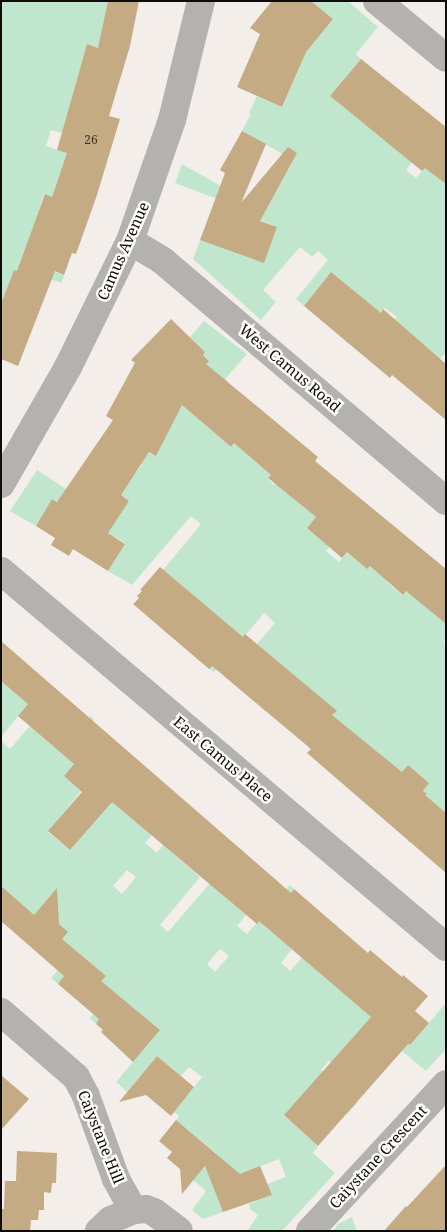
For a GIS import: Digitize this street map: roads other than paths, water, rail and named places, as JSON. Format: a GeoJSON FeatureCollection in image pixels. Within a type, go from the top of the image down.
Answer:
{"type":"FeatureCollection","features":[{"type":"Feature","properties":{"kind":"street","name":"Camus Avenue"},"geometry":{"type":"LineString","coordinates":[[1,484],[68,367],[130,241],[172,120],[201,1]]}},
{"type":"Feature","properties":{"kind":"street"},"geometry":{"type":"LineString","coordinates":[[377,1],[446,58]]}},
{"type":"Feature","properties":{"kind":"street","name":"West Camus Road"},"geometry":{"type":"LineString","coordinates":[[130,241],[163,261],[446,501]]}},
{"type":"Feature","properties":{"kind":"street","name":"East Camus Place"},"geometry":{"type":"LineString","coordinates":[[1,571],[446,948]]}},
{"type":"Feature","properties":{"kind":"street","name":"Caiystane Hill"},"geometry":{"type":"LineString","coordinates":[[1,1012],[76,1077],[86,1096],[116,1178],[133,1210]]}},
{"type":"Feature","properties":{"kind":"street","name":"Caiystane Crescent"},"geometry":{"type":"LineString","coordinates":[[310,1231],[446,1084]]}},
{"type":"Feature","properties":{"kind":"street"},"geometry":{"type":"LineString","coordinates":[[99,1231],[111,1220],[133,1210],[146,1209],[154,1212],[179,1231]]}}]}
